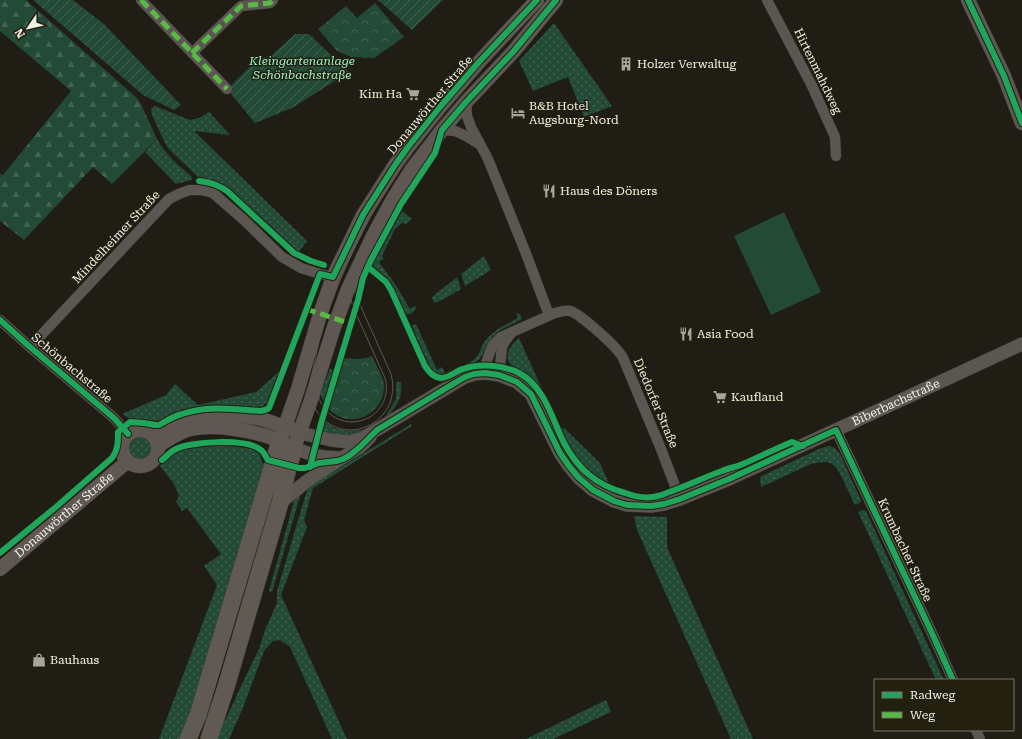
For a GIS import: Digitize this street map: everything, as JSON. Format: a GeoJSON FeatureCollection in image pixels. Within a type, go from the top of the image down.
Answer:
{"type":"FeatureCollection","features":[{"type":"Feature","properties":{"kind":"highway"},"geometry":{"type":"LineString","coordinates":[[209,739],[280,503],[287,472],[290,437]]}},
{"type":"Feature","properties":{"kind":"highway"},"geometry":{"type":"LineString","coordinates":[[188,739],[198,715],[290,437]]}},
{"type":"Feature","properties":{"kind":"main road","name":"Donauwörther Straße"},"geometry":{"type":"LineString","coordinates":[[290,437],[298,389],[320,314],[333,277],[363,215],[395,165],[440,107],[479,62],[538,0]]}},
{"type":"Feature","properties":{"kind":"main road"},"geometry":{"type":"LineString","coordinates":[[290,437],[311,400],[334,327],[350,283],[393,199],[416,164],[442,130],[513,52],[556,0]]}},
{"type":"Feature","properties":{"kind":"main road"},"geometry":{"type":"LineString","coordinates":[[968,0],[1004,76],[1022,123]]}},
{"type":"Feature","properties":{"kind":"main road"},"geometry":{"type":"LineString","coordinates":[[149,432],[187,419],[226,414],[262,419],[290,437]]}},
{"type":"Feature","properties":{"kind":"main road"},"geometry":{"type":"LineString","coordinates":[[158,446],[174,436],[188,430],[204,428],[221,428],[249,432],[274,439],[290,437]]}},
{"type":"Feature","properties":{"kind":"main road"},"geometry":{"type":"LineString","coordinates":[[144,430],[149,432],[157,441],[157,454],[154,459],[144,466],[131,464],[123,455],[122,444],[124,438],[132,431],[144,430]]}},
{"type":"Feature","properties":{"kind":"main road","name":"Donauwörther Straße"},"geometry":{"type":"LineString","coordinates":[[0,569],[128,461]]}},
{"type":"Feature","properties":{"kind":"street"},"geometry":{"type":"LineString","coordinates":[[142,0],[227,89]]}},
{"type":"Feature","properties":{"kind":"street"},"geometry":{"type":"LineString","coordinates":[[192,53],[242,6],[270,3],[273,0]]}},
{"type":"Feature","properties":{"kind":"street","name":"Hirtenmahdweg"},"geometry":{"type":"LineString","coordinates":[[767,0],[812,86],[835,137],[836,156]]}},
{"type":"Feature","properties":{"kind":"street"},"geometry":{"type":"LineString","coordinates":[[466,102],[467,116],[471,127],[488,158],[550,315]]}},
{"type":"Feature","properties":{"kind":"street"},"geometry":{"type":"LineString","coordinates":[[442,130],[455,131],[481,146]]}},
{"type":"Feature","properties":{"kind":"street"},"geometry":{"type":"LineString","coordinates":[[408,147],[416,154],[416,164]]}},
{"type":"Feature","properties":{"kind":"street","name":"Mindelheimer Straße"},"geometry":{"type":"LineString","coordinates":[[30,347],[169,199],[190,190],[201,190],[212,193],[282,257],[301,268],[333,277]]}},
{"type":"Feature","properties":{"kind":"street","name":"Diedorfer Straße"},"geometry":{"type":"LineString","coordinates":[[485,373],[488,358],[493,345],[500,337],[550,315],[563,311],[571,311],[579,316],[619,351],[623,358],[680,499]]}},
{"type":"Feature","properties":{"kind":"street","name":"Schönbachstraße"},"geometry":{"type":"LineString","coordinates":[[0,320],[114,418],[128,434]]}},
{"type":"Feature","properties":{"kind":"street"},"geometry":{"type":"LineString","coordinates":[[499,375],[502,347],[512,332]]}},
{"type":"Feature","properties":{"kind":"street","name":"Biberbachstraße"},"geometry":{"type":"LineString","coordinates":[[290,437],[349,442],[363,438],[465,377],[485,373],[499,375],[517,382],[530,394],[560,453],[578,477],[593,490],[614,501],[627,505],[651,506],[680,499],[729,479],[1022,344]]}},
{"type":"Feature","properties":{"kind":"street","name":"Biberbachstraße"},"geometry":{"type":"LineString","coordinates":[[280,503],[307,481],[360,447],[377,430]]}},
{"type":"Feature","properties":{"kind":"street","name":"Krumbacher Straße"},"geometry":{"type":"LineString","coordinates":[[836,430],[953,679]]}},
{"type":"Feature","properties":{"kind":"street"},"geometry":{"type":"LineString","coordinates":[[290,437],[312,455],[342,458]]}},
{"type":"Feature","properties":{"kind":"green space"},"geometry":{"type":"Polygon","coordinates":[[[0,0],[26,0],[137,98],[157,139],[112,184],[93,167],[24,240],[0,221],[0,174],[3,175],[71,91],[0,31],[0,0]]]}},
{"type":"Feature","properties":{"kind":"green space"},"geometry":{"type":"Polygon","coordinates":[[[33,0],[73,0],[105,25],[181,105],[174,110],[143,95],[33,0]]]}},
{"type":"Feature","properties":{"kind":"green space"},"geometry":{"type":"Polygon","coordinates":[[[378,0],[443,0],[412,30],[378,0]]]}},
{"type":"Feature","properties":{"kind":"green space"},"geometry":{"type":"Polygon","coordinates":[[[375,3],[404,37],[374,58],[351,57],[337,51],[318,29],[346,6],[357,18],[375,3]]]}},
{"type":"Feature","properties":{"kind":"green space"},"geometry":{"type":"Polygon","coordinates":[[[554,23],[612,106],[584,117],[568,77],[533,91],[519,61],[554,23]]]}},
{"type":"Feature","properties":{"kind":"green space","name":"Kleingartenanlage Schönbachstraße"},"geometry":{"type":"Polygon","coordinates":[[[295,34],[309,34],[349,72],[292,108],[255,123],[227,89],[258,59],[271,56],[295,34]]]}},
{"type":"Feature","properties":{"kind":"green space"},"geometry":{"type":"Polygon","coordinates":[[[155,106],[190,120],[199,118],[209,112],[230,135],[194,131],[307,241],[298,253],[230,190],[210,180],[200,179],[168,148],[152,115],[151,109],[155,106]]]}},
{"type":"Feature","properties":{"kind":"green space"},"geometry":{"type":"Polygon","coordinates":[[[157,139],[168,155],[191,176],[192,180],[176,184],[145,152],[157,139]]]}},
{"type":"Feature","properties":{"kind":"green space"},"geometry":{"type":"Polygon","coordinates":[[[402,211],[412,219],[406,224],[402,223],[395,229],[382,256],[384,259],[379,262],[397,287],[410,309],[415,306],[416,308],[412,313],[406,315],[389,281],[373,267],[373,263],[402,211]]]}},
{"type":"Feature","properties":{"kind":"green space"},"geometry":{"type":"Polygon","coordinates":[[[784,212],[821,292],[771,315],[734,236],[784,212]]]}},
{"type":"Feature","properties":{"kind":"green space"},"geometry":{"type":"Polygon","coordinates":[[[484,256],[491,270],[465,286],[461,274],[484,256]]]}},
{"type":"Feature","properties":{"kind":"green space"},"geometry":{"type":"Polygon","coordinates":[[[457,277],[461,289],[434,303],[432,297],[457,277]]]}},
{"type":"Feature","properties":{"kind":"green space"},"geometry":{"type":"Polygon","coordinates":[[[516,313],[520,314],[522,319],[499,331],[492,337],[479,360],[462,366],[477,357],[486,339],[499,329],[518,318],[516,313]]]}},
{"type":"Feature","properties":{"kind":"green space"},"geometry":{"type":"Polygon","coordinates":[[[416,324],[437,370],[442,367],[445,373],[462,366],[445,375],[434,373],[430,368],[412,326],[416,324]]]}},
{"type":"Feature","properties":{"kind":"green space"},"geometry":{"type":"Polygon","coordinates":[[[519,338],[547,400],[533,379],[513,367],[508,361],[507,358],[509,350],[519,338]]]}},
{"type":"Feature","properties":{"kind":"green space"},"geometry":{"type":"Polygon","coordinates":[[[372,356],[381,374],[384,385],[383,396],[379,404],[372,412],[355,419],[346,419],[337,416],[329,409],[343,358],[361,359],[372,356]]]}},
{"type":"Feature","properties":{"kind":"green space"},"geometry":{"type":"Polygon","coordinates":[[[330,369],[334,370],[324,402],[320,394],[330,369]]]}},
{"type":"Feature","properties":{"kind":"green space"},"geometry":{"type":"Polygon","coordinates":[[[281,370],[269,400],[263,406],[256,408],[229,405],[181,410],[156,422],[132,420],[122,414],[166,395],[175,384],[198,405],[256,392],[281,370]]]}},
{"type":"Feature","properties":{"kind":"green space"},"geometry":{"type":"Polygon","coordinates":[[[396,382],[401,382],[400,397],[392,412],[379,424],[364,432],[356,434],[344,435],[322,432],[325,422],[334,428],[347,431],[363,430],[375,425],[385,417],[396,399],[396,382]]]}},
{"type":"Feature","properties":{"kind":"green space"},"geometry":{"type":"Polygon","coordinates":[[[411,424],[412,426],[313,488],[304,520],[307,527],[281,595],[347,739],[332,739],[290,647],[280,640],[273,641],[264,651],[243,708],[229,739],[216,739],[221,720],[225,721],[259,649],[265,630],[277,603],[277,591],[307,490],[311,486],[411,424]]]}},
{"type":"Feature","properties":{"kind":"green space"},"geometry":{"type":"Polygon","coordinates":[[[560,427],[565,429],[600,463],[610,486],[592,474],[579,461],[569,446],[560,427]]]}},
{"type":"Feature","properties":{"kind":"green space"},"geometry":{"type":"Polygon","coordinates":[[[140,435],[149,439],[153,448],[149,457],[140,461],[131,457],[127,448],[131,439],[140,435]]]}},
{"type":"Feature","properties":{"kind":"green space"},"geometry":{"type":"Polygon","coordinates":[[[224,444],[243,445],[253,448],[260,456],[262,463],[267,464],[189,716],[179,739],[159,739],[217,585],[204,566],[221,554],[187,508],[182,511],[176,502],[179,496],[174,484],[160,466],[167,459],[182,450],[197,446],[224,444]]]}},
{"type":"Feature","properties":{"kind":"green space"},"geometry":{"type":"Polygon","coordinates":[[[829,446],[835,448],[840,454],[861,500],[860,503],[855,505],[836,467],[833,464],[824,462],[811,464],[761,487],[760,477],[821,448],[829,446]]]}},
{"type":"Feature","properties":{"kind":"green space"},"geometry":{"type":"Polygon","coordinates":[[[301,493],[272,592],[269,591],[294,501],[297,495],[301,493]]]}},
{"type":"Feature","properties":{"kind":"green space"},"geometry":{"type":"Polygon","coordinates":[[[863,510],[866,511],[944,679],[936,679],[858,512],[863,510]]]}},
{"type":"Feature","properties":{"kind":"green space"},"geometry":{"type":"Polygon","coordinates":[[[634,516],[667,517],[667,547],[753,739],[731,739],[637,530],[634,516]]]}},
{"type":"Feature","properties":{"kind":"green space"},"geometry":{"type":"Polygon","coordinates":[[[606,700],[611,712],[553,739],[526,739],[606,700]]]}},
{"type":"Feature","properties":{"kind":"tram line"},"geometry":{"type":"LineString","coordinates":[[357,253],[354,287],[358,300],[391,374],[393,392],[388,406],[380,418],[368,426],[354,430],[340,429],[327,422],[316,410],[311,398],[310,390],[310,381],[319,342],[343,273],[376,207],[417,141],[453,99],[544,0]]}},
{"type":"Feature","properties":{"kind":"tram line"},"geometry":{"type":"LineString","coordinates":[[314,381],[320,401],[331,415],[344,421],[357,422],[370,417],[380,407],[386,394],[385,378],[353,307],[348,289],[350,275]]}},
{"type":"Feature","properties":{"kind":"marked path"},"geometry":{"type":"LineString","coordinates":[[141,0],[227,89]]}},
{"type":"Feature","properties":{"kind":"marked path"},"geometry":{"type":"LineString","coordinates":[[192,53],[241,6],[270,3],[273,0]]}},
{"type":"Feature","properties":{"kind":"marked path"},"geometry":{"type":"LineString","coordinates":[[306,309],[351,324]]}},
{"type":"Feature","properties":{"kind":"cycle path"},"geometry":{"type":"LineString","coordinates":[[0,553],[112,458],[117,449],[118,432],[130,422],[159,425],[179,415],[201,409],[221,408],[260,411],[269,408],[320,274],[333,277],[363,215],[408,147],[479,62],[537,0]]}},
{"type":"Feature","properties":{"kind":"cycle path"},"geometry":{"type":"LineString","coordinates":[[310,467],[363,278],[371,260],[401,204],[435,153],[442,130],[513,52],[556,0]]}},
{"type":"Feature","properties":{"kind":"cycle path"},"geometry":{"type":"LineString","coordinates":[[968,0],[1004,76],[1022,123]]}},
{"type":"Feature","properties":{"kind":"cycle path"},"geometry":{"type":"LineString","coordinates":[[199,181],[214,184],[227,191],[294,253],[324,265]]}},
{"type":"Feature","properties":{"kind":"cycle path"},"geometry":{"type":"LineString","coordinates":[[368,267],[386,282],[391,290],[425,366],[432,374],[436,377],[444,378],[463,369],[477,366],[506,368],[519,373],[528,379],[542,395],[564,443],[575,461],[597,481],[615,490],[633,496],[660,496],[716,473],[743,464],[792,442],[803,446]]}},
{"type":"Feature","properties":{"kind":"cycle path"},"geometry":{"type":"LineString","coordinates":[[0,320],[114,418],[128,434]]}},
{"type":"Feature","properties":{"kind":"cycle path"},"geometry":{"type":"LineString","coordinates":[[162,460],[172,451],[181,447],[204,443],[231,442],[254,446],[262,451],[268,460],[299,468],[305,468],[319,463],[337,461],[349,456],[377,430],[448,387],[465,377],[485,373],[499,375],[517,382],[531,394],[560,453],[578,477],[593,490],[614,501],[627,505],[651,506],[680,499],[729,479],[836,430],[953,679]]}},
{"type":"Feature","properties":{"kind":"place","name":"Holzer Verwaltug"},"geometry":{"type":"Point","coordinates":[626,64]}},
{"type":"Feature","properties":{"kind":"place","name":"Kim Ha"},"geometry":{"type":"Point","coordinates":[413,94]}},
{"type":"Feature","properties":{"kind":"place","name":"B&B Hotel Augsburg-Nord"},"geometry":{"type":"Point","coordinates":[518,113]}},
{"type":"Feature","properties":{"kind":"place","name":"Haus des Döners"},"geometry":{"type":"Point","coordinates":[549,191]}},
{"type":"Feature","properties":{"kind":"place","name":"Asia Food"},"geometry":{"type":"Point","coordinates":[686,334]}},
{"type":"Feature","properties":{"kind":"place","name":"Kaufland"},"geometry":{"type":"Point","coordinates":[720,397]}},
{"type":"Feature","properties":{"kind":"place","name":"Bauhaus"},"geometry":{"type":"Point","coordinates":[39,660]}}]}
